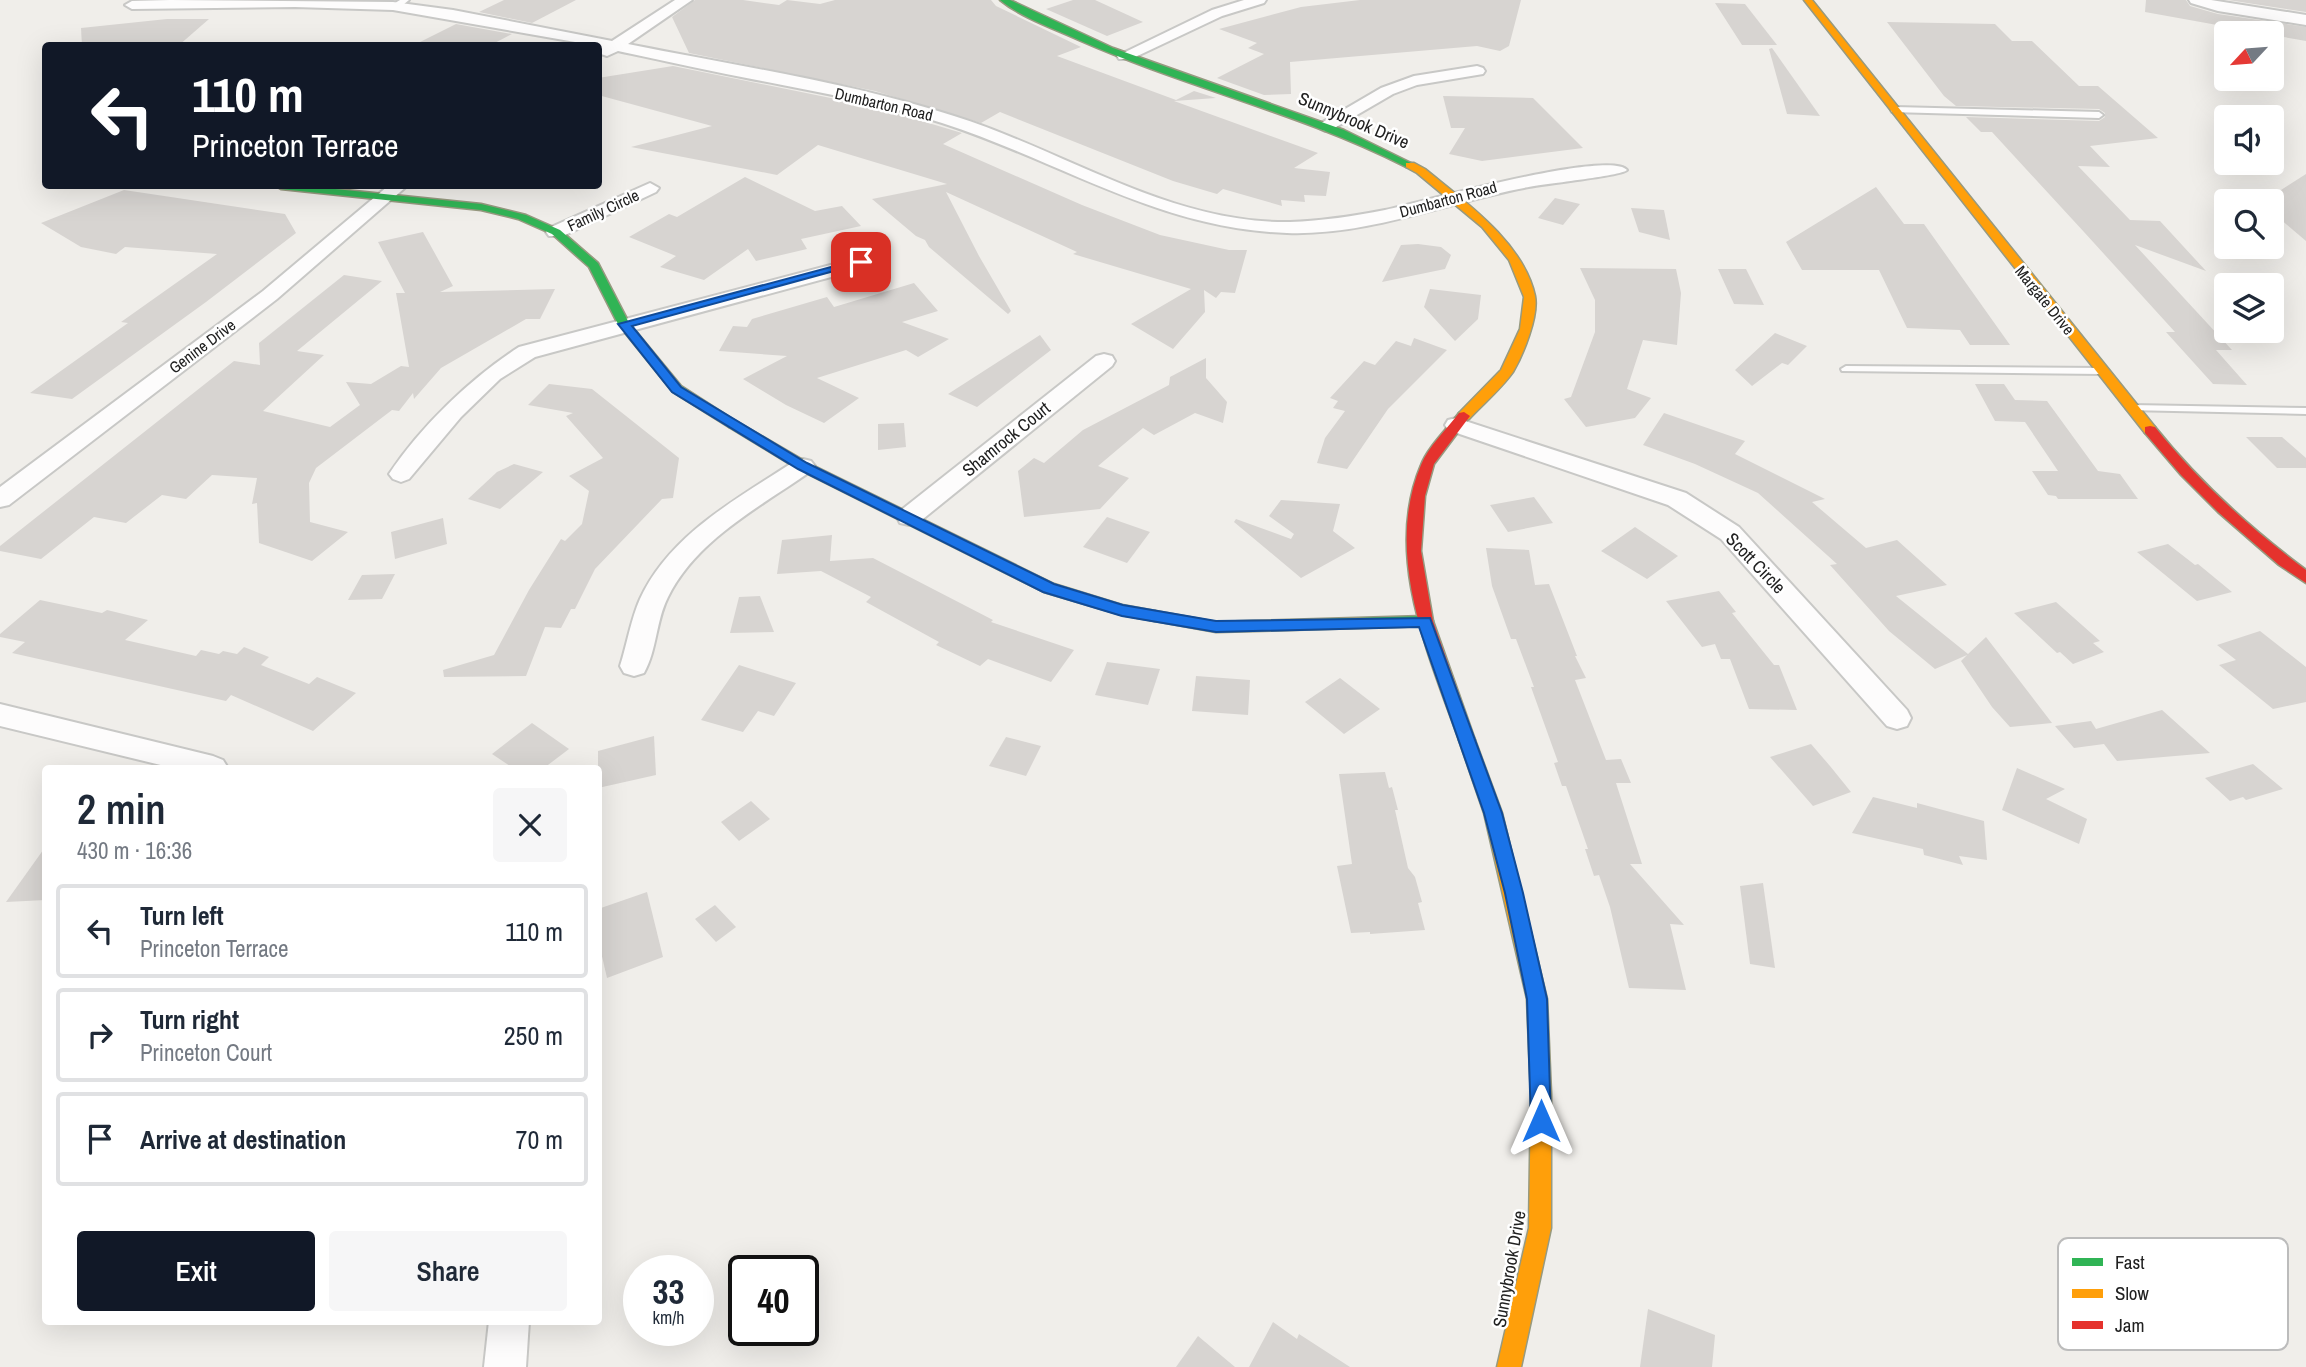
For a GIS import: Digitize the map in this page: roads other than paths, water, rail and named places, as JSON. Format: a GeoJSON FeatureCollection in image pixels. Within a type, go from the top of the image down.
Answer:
{"type":"FeatureCollection","features":[{"type":"Feature","properties":{"kind":"street"},"geometry":{"type":"LineString","coordinates":[[602,54],[685,0]]}},
{"type":"Feature","properties":{"kind":"street","name":"Sunnybrook Drive"},"geometry":{"type":"LineString","coordinates":[[1004,0],[1051,24],[1125,55],[1377,147],[1421,171],[1486,225],[1514,258],[1530,297],[1526,329],[1507,371],[1456,425],[1428,463],[1418,496],[1415,551],[1425,621],[1493,813],[1537,999],[1541,1094],[1539,1228],[1509,1367]]}},
{"type":"Feature","properties":{"kind":"street"},"geometry":{"type":"LineString","coordinates":[[1125,55],[1217,13],[1259,0]]}},
{"type":"Feature","properties":{"kind":"street","name":"Margate Drive"},"geometry":{"type":"LineString","coordinates":[[1808,0],[2177,466],[2241,528],[2306,578]]}},
{"type":"Feature","properties":{"kind":"street"},"geometry":{"type":"LineString","coordinates":[[2196,0],[2218,7],[2306,20]]}},
{"type":"Feature","properties":{"kind":"street","name":"Dumbarton Road"},"geometry":{"type":"LineString","coordinates":[[132,5],[400,3],[595,42]]}},
{"type":"Feature","properties":{"kind":"street","name":"Dumbarton Road"},"geometry":{"type":"LineString","coordinates":[[602,43],[948,119],[1139,197],[1189,215],[1239,225],[1275,229],[1316,228],[1359,222],[1522,180],[1591,170],[1618,170]]}},
{"type":"Feature","properties":{"kind":"street"},"geometry":{"type":"LineString","coordinates":[[1325,126],[1387,91],[1414,81],[1477,71]]}},
{"type":"Feature","properties":{"kind":"street","name":"Family Circle"},"geometry":{"type":"LineString","coordinates":[[556,232],[650,188]]}},
{"type":"Feature","properties":{"kind":"street"},"geometry":{"type":"LineString","coordinates":[[364,189],[391,190],[481,207],[522,217],[556,232],[594,265],[624,324],[677,389],[803,466],[1049,588],[1122,610],[1216,627],[1425,621]]}},
{"type":"Feature","properties":{"kind":"street","name":"Genine Drive"},"geometry":{"type":"LineString","coordinates":[[0,499],[270,295],[391,190]]}},
{"type":"Feature","properties":{"kind":"street"},"geometry":{"type":"LineString","coordinates":[[401,474],[453,412],[492,374],[527,352],[861,262]]}},
{"type":"Feature","properties":{"kind":"street","name":"Shamrock Court"},"geometry":{"type":"LineString","coordinates":[[909,517],[1104,361]]}},
{"type":"Feature","properties":{"kind":"street","name":"Scott Circle"},"geometry":{"type":"LineString","coordinates":[[1456,425],[1678,499],[1730,533],[1770,574],[1897,718]]}},
{"type":"Feature","properties":{"kind":"street"},"geometry":{"type":"LineString","coordinates":[[634,666],[653,600],[673,564],[717,524],[803,466]]}},
{"type":"Feature","properties":{"kind":"street"},"geometry":{"type":"LineString","coordinates":[[0,715],[202,765]]}},
{"type":"Feature","properties":{"kind":"street"},"geometry":{"type":"LineString","coordinates":[[505,1367],[509,1325]]}},
{"type":"Feature","properties":{"kind":"lane"},"geometry":{"type":"LineString","coordinates":[[1895,110],[2099,115]]}},
{"type":"Feature","properties":{"kind":"lane"},"geometry":{"type":"LineString","coordinates":[[1846,369],[2102,371]]}},
{"type":"Feature","properties":{"kind":"lane"},"geometry":{"type":"LineString","coordinates":[[2132,408],[2306,411]]}}]}
